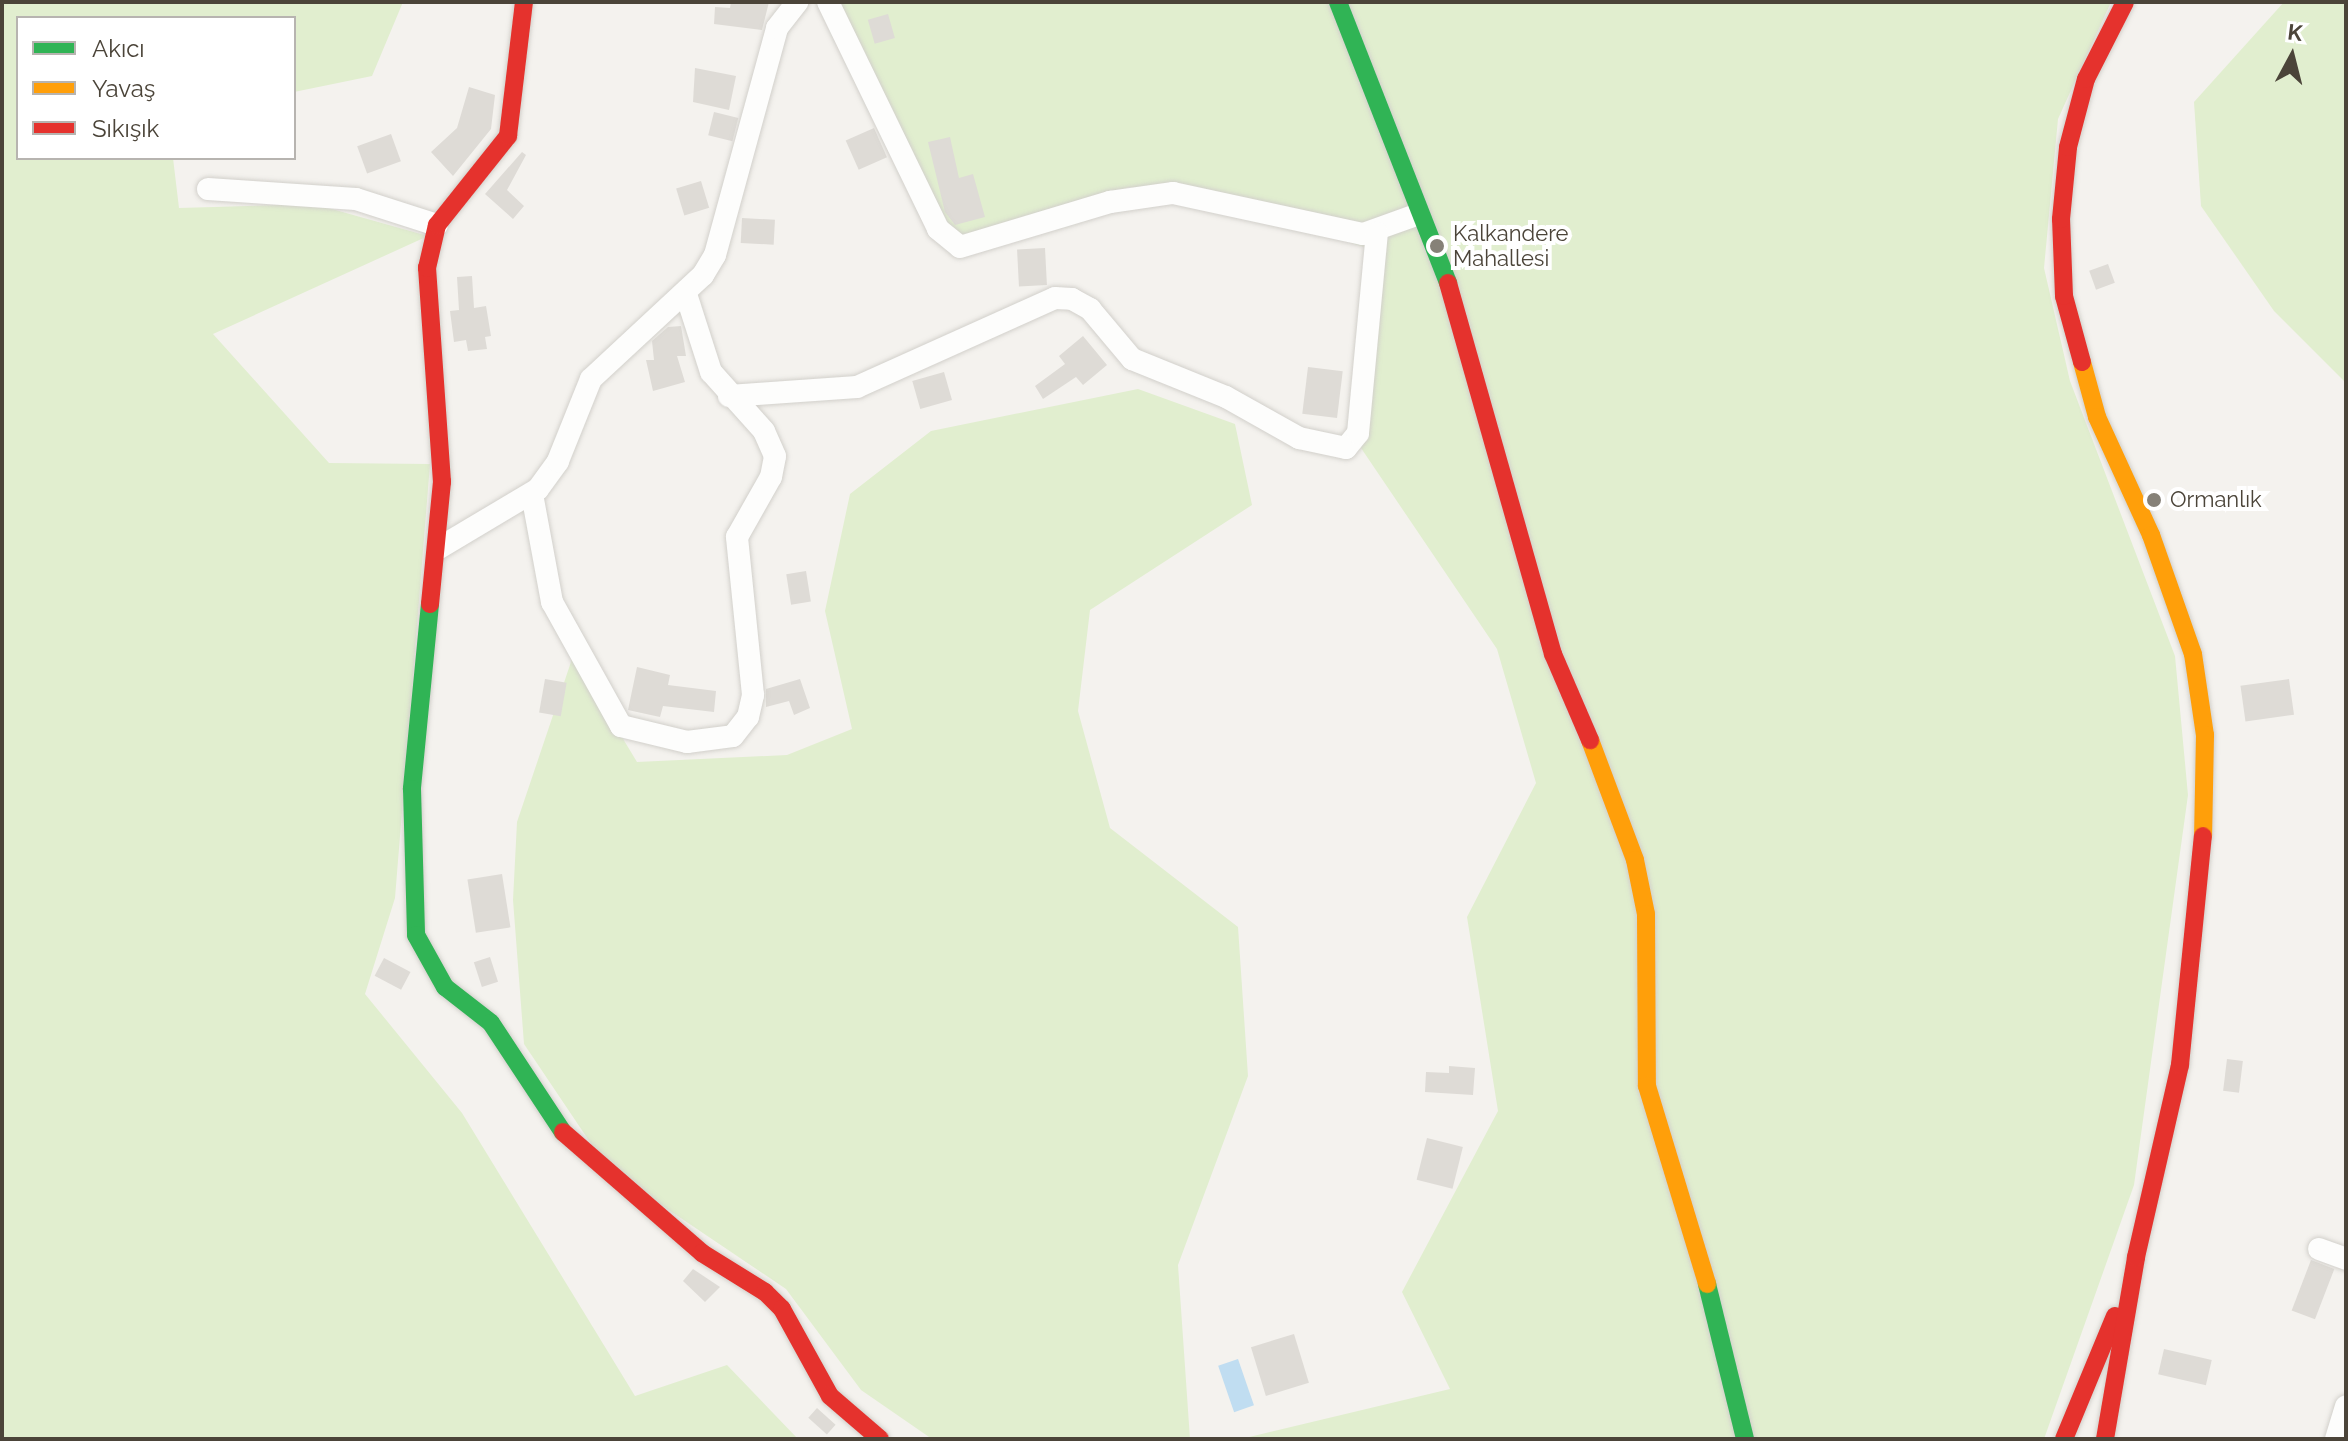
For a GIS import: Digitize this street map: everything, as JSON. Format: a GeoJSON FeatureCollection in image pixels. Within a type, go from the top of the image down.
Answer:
{"type":"FeatureCollection","features":[{"type":"Feature","properties":{"kind":"street"},"geometry":{"type":"LineString","coordinates":[[524,2],[508,136],[437,225],[427,268],[438,373],[439,548],[412,789],[413,904],[422,955],[445,987],[491,1023],[553,1124],[702,1253],[765,1292],[782,1309],[830,1396],[880,1439]]}},
{"type":"Feature","properties":{"kind":"street"},"geometry":{"type":"LineString","coordinates":[[439,548],[532,494],[558,461],[591,379],[655,314],[686,294],[715,255],[777,28],[797,2]]}},
{"type":"Feature","properties":{"kind":"street"},"geometry":{"type":"LineString","coordinates":[[828,2],[947,242],[970,248],[1110,202],[1173,193],[1195,193],[1322,230],[1377,233],[1419,214]]}},
{"type":"Feature","properties":{"kind":"street"},"geometry":{"type":"LineString","coordinates":[[1338,2],[1463,322],[1495,428],[1513,522],[1553,654],[1619,805],[1635,860],[1646,914],[1647,1086],[1731,1362],[1745,1439]]}},
{"type":"Feature","properties":{"kind":"street"},"geometry":{"type":"LineString","coordinates":[[2105,1439],[2136,1257],[2180,1065],[2200,901],[2205,735],[2177,598],[2097,417],[2064,296],[2061,219],[2068,147],[2086,79],[2125,2]]}},
{"type":"Feature","properties":{"kind":"street"},"geometry":{"type":"LineString","coordinates":[[208,189],[356,199],[437,225]]}},
{"type":"Feature","properties":{"kind":"street"},"geometry":{"type":"LineString","coordinates":[[729,396],[857,387],[1064,298],[1090,309],[1132,359],[1226,397],[1299,438],[1346,448],[1358,433],[1377,233]]}},
{"type":"Feature","properties":{"kind":"street"},"geometry":{"type":"LineString","coordinates":[[532,494],[552,602],[621,726],[687,742],[733,736],[748,717],[753,695],[737,537],[771,477],[775,456],[764,431],[729,396],[711,372],[686,294]]}},
{"type":"Feature","properties":{"kind":"street"},"geometry":{"type":"LineString","coordinates":[[2319,1249],[2346,1259]]}},
{"type":"Feature","properties":{"kind":"street"},"geometry":{"type":"LineString","coordinates":[[2064,1439],[2136,1257]]}},
{"type":"Feature","properties":{"kind":"street"},"geometry":{"type":"LineString","coordinates":[[2336,1439],[2346,1407]]}},
{"type":"Feature","properties":{"kind":"green space"},"geometry":{"type":"Polygon","coordinates":[[[2,2],[403,2],[372,76],[296,92],[296,16],[16,16],[16,160],[173,160],[179,208],[314,204],[428,236],[213,334],[329,463],[430,464],[395,898],[365,994],[462,1113],[635,1396],[727,1365],[798,1439],[2,1439],[2,2]]]}},
{"type":"Feature","properties":{"kind":"green space"},"geometry":{"type":"Polygon","coordinates":[[[827,2],[2111,2],[2058,119],[2044,268],[2070,381],[2175,656],[2188,795],[2134,1185],[2044,1439],[1241,1439],[1450,1389],[1402,1292],[1498,1111],[1467,917],[1536,783],[1497,649],[1361,448],[1373,250],[1243,208],[1129,187],[944,242],[827,2]]]}},
{"type":"Feature","properties":{"kind":"green space"},"geometry":{"type":"Polygon","coordinates":[[[2284,2],[2346,2],[2346,383],[2274,311],[2201,206],[2194,102],[2284,2]]]}},
{"type":"Feature","properties":{"kind":"green space"},"geometry":{"type":"Polygon","coordinates":[[[1138,389],[1235,424],[1252,505],[1090,610],[1078,711],[1110,828],[1238,927],[1248,1076],[1178,1265],[1190,1439],[932,1439],[861,1390],[786,1289],[608,1169],[524,1044],[513,900],[517,822],[573,656],[637,762],[787,755],[852,729],[825,611],[850,494],[931,431],[1138,389]]]}},
{"type":"Feature","properties":{"kind":"water"},"geometry":{"type":"Polygon","coordinates":[[[1238,1359],[1254,1405],[1234,1412],[1218,1366],[1238,1359]]]}},
{"type":"Feature","properties":{"kind":"building"},"geometry":{"type":"Polygon","coordinates":[[[731,2],[769,2],[762,30],[714,24],[715,7],[730,8],[731,2]]]}},
{"type":"Feature","properties":{"kind":"building"},"geometry":{"type":"Polygon","coordinates":[[[888,14],[895,38],[875,44],[868,20],[888,14]]]}},
{"type":"Feature","properties":{"kind":"building"},"geometry":{"type":"Polygon","coordinates":[[[695,68],[736,76],[729,110],[693,102],[695,68]]]}},
{"type":"Feature","properties":{"kind":"building"},"geometry":{"type":"Polygon","coordinates":[[[469,87],[495,95],[491,129],[453,176],[431,152],[457,128],[469,87]]]}},
{"type":"Feature","properties":{"kind":"building"},"geometry":{"type":"Polygon","coordinates":[[[714,112],[738,118],[732,141],[708,135],[714,112]]]}},
{"type":"Feature","properties":{"kind":"building"},"geometry":{"type":"Polygon","coordinates":[[[874,128],[887,157],[859,170],[846,141],[874,128]]]}},
{"type":"Feature","properties":{"kind":"building"},"geometry":{"type":"Polygon","coordinates":[[[391,134],[401,161],[367,174],[357,146],[391,134]]]}},
{"type":"Feature","properties":{"kind":"building"},"geometry":{"type":"Polygon","coordinates":[[[950,137],[959,178],[973,174],[985,217],[955,225],[945,212],[928,142],[950,137]]]}},
{"type":"Feature","properties":{"kind":"building"},"geometry":{"type":"Polygon","coordinates":[[[522,152],[526,155],[507,190],[524,206],[513,219],[485,194],[522,152]]]}},
{"type":"Feature","properties":{"kind":"building"},"geometry":{"type":"Polygon","coordinates":[[[701,181],[709,208],[684,215],[676,189],[701,181]]]}},
{"type":"Feature","properties":{"kind":"building"},"geometry":{"type":"Polygon","coordinates":[[[742,218],[775,220],[774,245],[741,243],[742,218]]]}},
{"type":"Feature","properties":{"kind":"building"},"geometry":{"type":"Polygon","coordinates":[[[1045,248],[1047,285],[1019,286],[1017,249],[1045,248]]]}},
{"type":"Feature","properties":{"kind":"building"},"geometry":{"type":"Polygon","coordinates":[[[2108,264],[2115,283],[2096,290],[2089,271],[2108,264]]]}},
{"type":"Feature","properties":{"kind":"building"},"geometry":{"type":"Polygon","coordinates":[[[472,276],[474,308],[486,306],[491,336],[485,337],[487,349],[468,351],[466,340],[454,342],[450,311],[459,310],[457,277],[472,276]]]}},
{"type":"Feature","properties":{"kind":"building"},"geometry":{"type":"Polygon","coordinates":[[[681,326],[686,356],[677,356],[685,382],[653,391],[646,360],[654,360],[652,341],[668,327],[681,326]]]}},
{"type":"Feature","properties":{"kind":"building"},"geometry":{"type":"Polygon","coordinates":[[[1083,336],[1107,365],[1083,385],[1076,377],[1043,399],[1035,386],[1065,364],[1059,356],[1083,336]]]}},
{"type":"Feature","properties":{"kind":"building"},"geometry":{"type":"Polygon","coordinates":[[[1308,367],[1343,371],[1337,418],[1302,414],[1308,367]]]}},
{"type":"Feature","properties":{"kind":"building"},"geometry":{"type":"Polygon","coordinates":[[[944,372],[952,400],[920,409],[912,381],[944,372]]]}},
{"type":"Feature","properties":{"kind":"building"},"geometry":{"type":"Polygon","coordinates":[[[806,571],[811,602],[791,605],[786,574],[806,571]]]}},
{"type":"Feature","properties":{"kind":"building"},"geometry":{"type":"Polygon","coordinates":[[[637,667],[670,675],[668,685],[716,691],[714,712],[663,706],[660,717],[628,710],[637,667]]]}},
{"type":"Feature","properties":{"kind":"building"},"geometry":{"type":"Polygon","coordinates":[[[545,679],[567,683],[561,716],[539,712],[545,679]]]}},
{"type":"Feature","properties":{"kind":"building"},"geometry":{"type":"Polygon","coordinates":[[[800,679],[810,708],[794,715],[789,701],[766,707],[766,689],[800,679]]]}},
{"type":"Feature","properties":{"kind":"building"},"geometry":{"type":"Polygon","coordinates":[[[2289,679],[2294,715],[2245,721],[2240,686],[2289,679]]]}},
{"type":"Feature","properties":{"kind":"building"},"geometry":{"type":"Polygon","coordinates":[[[502,874],[510,927],[476,933],[467,879],[502,874]]]}},
{"type":"Feature","properties":{"kind":"building"},"geometry":{"type":"Polygon","coordinates":[[[490,957],[498,982],[482,987],[474,962],[490,957]]]}},
{"type":"Feature","properties":{"kind":"building"},"geometry":{"type":"Polygon","coordinates":[[[384,958],[410,972],[401,990],[375,976],[384,958]]]}},
{"type":"Feature","properties":{"kind":"building"},"geometry":{"type":"Polygon","coordinates":[[[2227,1059],[2243,1061],[2239,1093],[2223,1091],[2227,1059]]]}},
{"type":"Feature","properties":{"kind":"building"},"geometry":{"type":"Polygon","coordinates":[[[1449,1066],[1475,1068],[1473,1095],[1425,1092],[1426,1072],[1449,1073],[1449,1066]]]}},
{"type":"Feature","properties":{"kind":"building"},"geometry":{"type":"Polygon","coordinates":[[[1427,1138],[1463,1147],[1452,1189],[1417,1180],[1427,1138]]]}},
{"type":"Feature","properties":{"kind":"building"},"geometry":{"type":"Polygon","coordinates":[[[2311,1260],[2334,1269],[2315,1319],[2292,1310],[2311,1260]]]}},
{"type":"Feature","properties":{"kind":"building"},"geometry":{"type":"Polygon","coordinates":[[[693,1269],[720,1287],[705,1302],[683,1281],[693,1269]]]}},
{"type":"Feature","properties":{"kind":"building"},"geometry":{"type":"Polygon","coordinates":[[[1294,1334],[1309,1383],[1266,1396],[1251,1347],[1294,1334]]]}},
{"type":"Feature","properties":{"kind":"building"},"geometry":{"type":"Polygon","coordinates":[[[2164,1349],[2212,1360],[2206,1385],[2158,1374],[2164,1349]]]}},
{"type":"Feature","properties":{"kind":"building"},"geometry":{"type":"Polygon","coordinates":[[[817,1408],[836,1425],[827,1434],[808,1418],[817,1408]]]}},
{"type":"Feature","properties":{"kind":"traffic: fast"},"geometry":{"type":"LineString","coordinates":[[1338,2],[1448,283]]}},
{"type":"Feature","properties":{"kind":"traffic: fast"},"geometry":{"type":"LineString","coordinates":[[430,604],[412,789],[416,935],[445,987],[491,1023],[563,1132]]}},
{"type":"Feature","properties":{"kind":"traffic: fast"},"geometry":{"type":"LineString","coordinates":[[1707,1284],[1745,1439]]}},
{"type":"Feature","properties":{"kind":"traffic: slow"},"geometry":{"type":"LineString","coordinates":[[2082,362],[2097,417],[2151,535],[2193,654],[2205,735],[2203,836]]}},
{"type":"Feature","properties":{"kind":"traffic: slow"},"geometry":{"type":"LineString","coordinates":[[1590,740],[1635,860],[1646,914],[1647,1086],[1707,1284]]}},
{"type":"Feature","properties":{"kind":"traffic: jam"},"geometry":{"type":"LineString","coordinates":[[430,604],[442,482],[427,268],[437,225],[508,136],[524,2]]}},
{"type":"Feature","properties":{"kind":"traffic: jam"},"geometry":{"type":"LineString","coordinates":[[2082,362],[2064,296],[2061,219],[2068,147],[2086,79],[2125,2]]}},
{"type":"Feature","properties":{"kind":"traffic: jam"},"geometry":{"type":"LineString","coordinates":[[1448,283],[1553,654],[1590,740]]}},
{"type":"Feature","properties":{"kind":"traffic: jam"},"geometry":{"type":"LineString","coordinates":[[2105,1439],[2136,1257],[2180,1065],[2203,836]]}},
{"type":"Feature","properties":{"kind":"traffic: jam"},"geometry":{"type":"LineString","coordinates":[[563,1132],[702,1253],[765,1292],[782,1309],[830,1396],[880,1439]]}},
{"type":"Feature","properties":{"kind":"traffic: jam"},"geometry":{"type":"LineString","coordinates":[[2064,1439],[2115,1316]]}},
{"type":"Feature","properties":{"kind":"place","name":"Kalkandere Mahallesi"},"geometry":{"type":"Point","coordinates":[1437,246]}},
{"type":"Feature","properties":{"kind":"place","name":"Ormanlık"},"geometry":{"type":"Point","coordinates":[2154,500]}}]}
